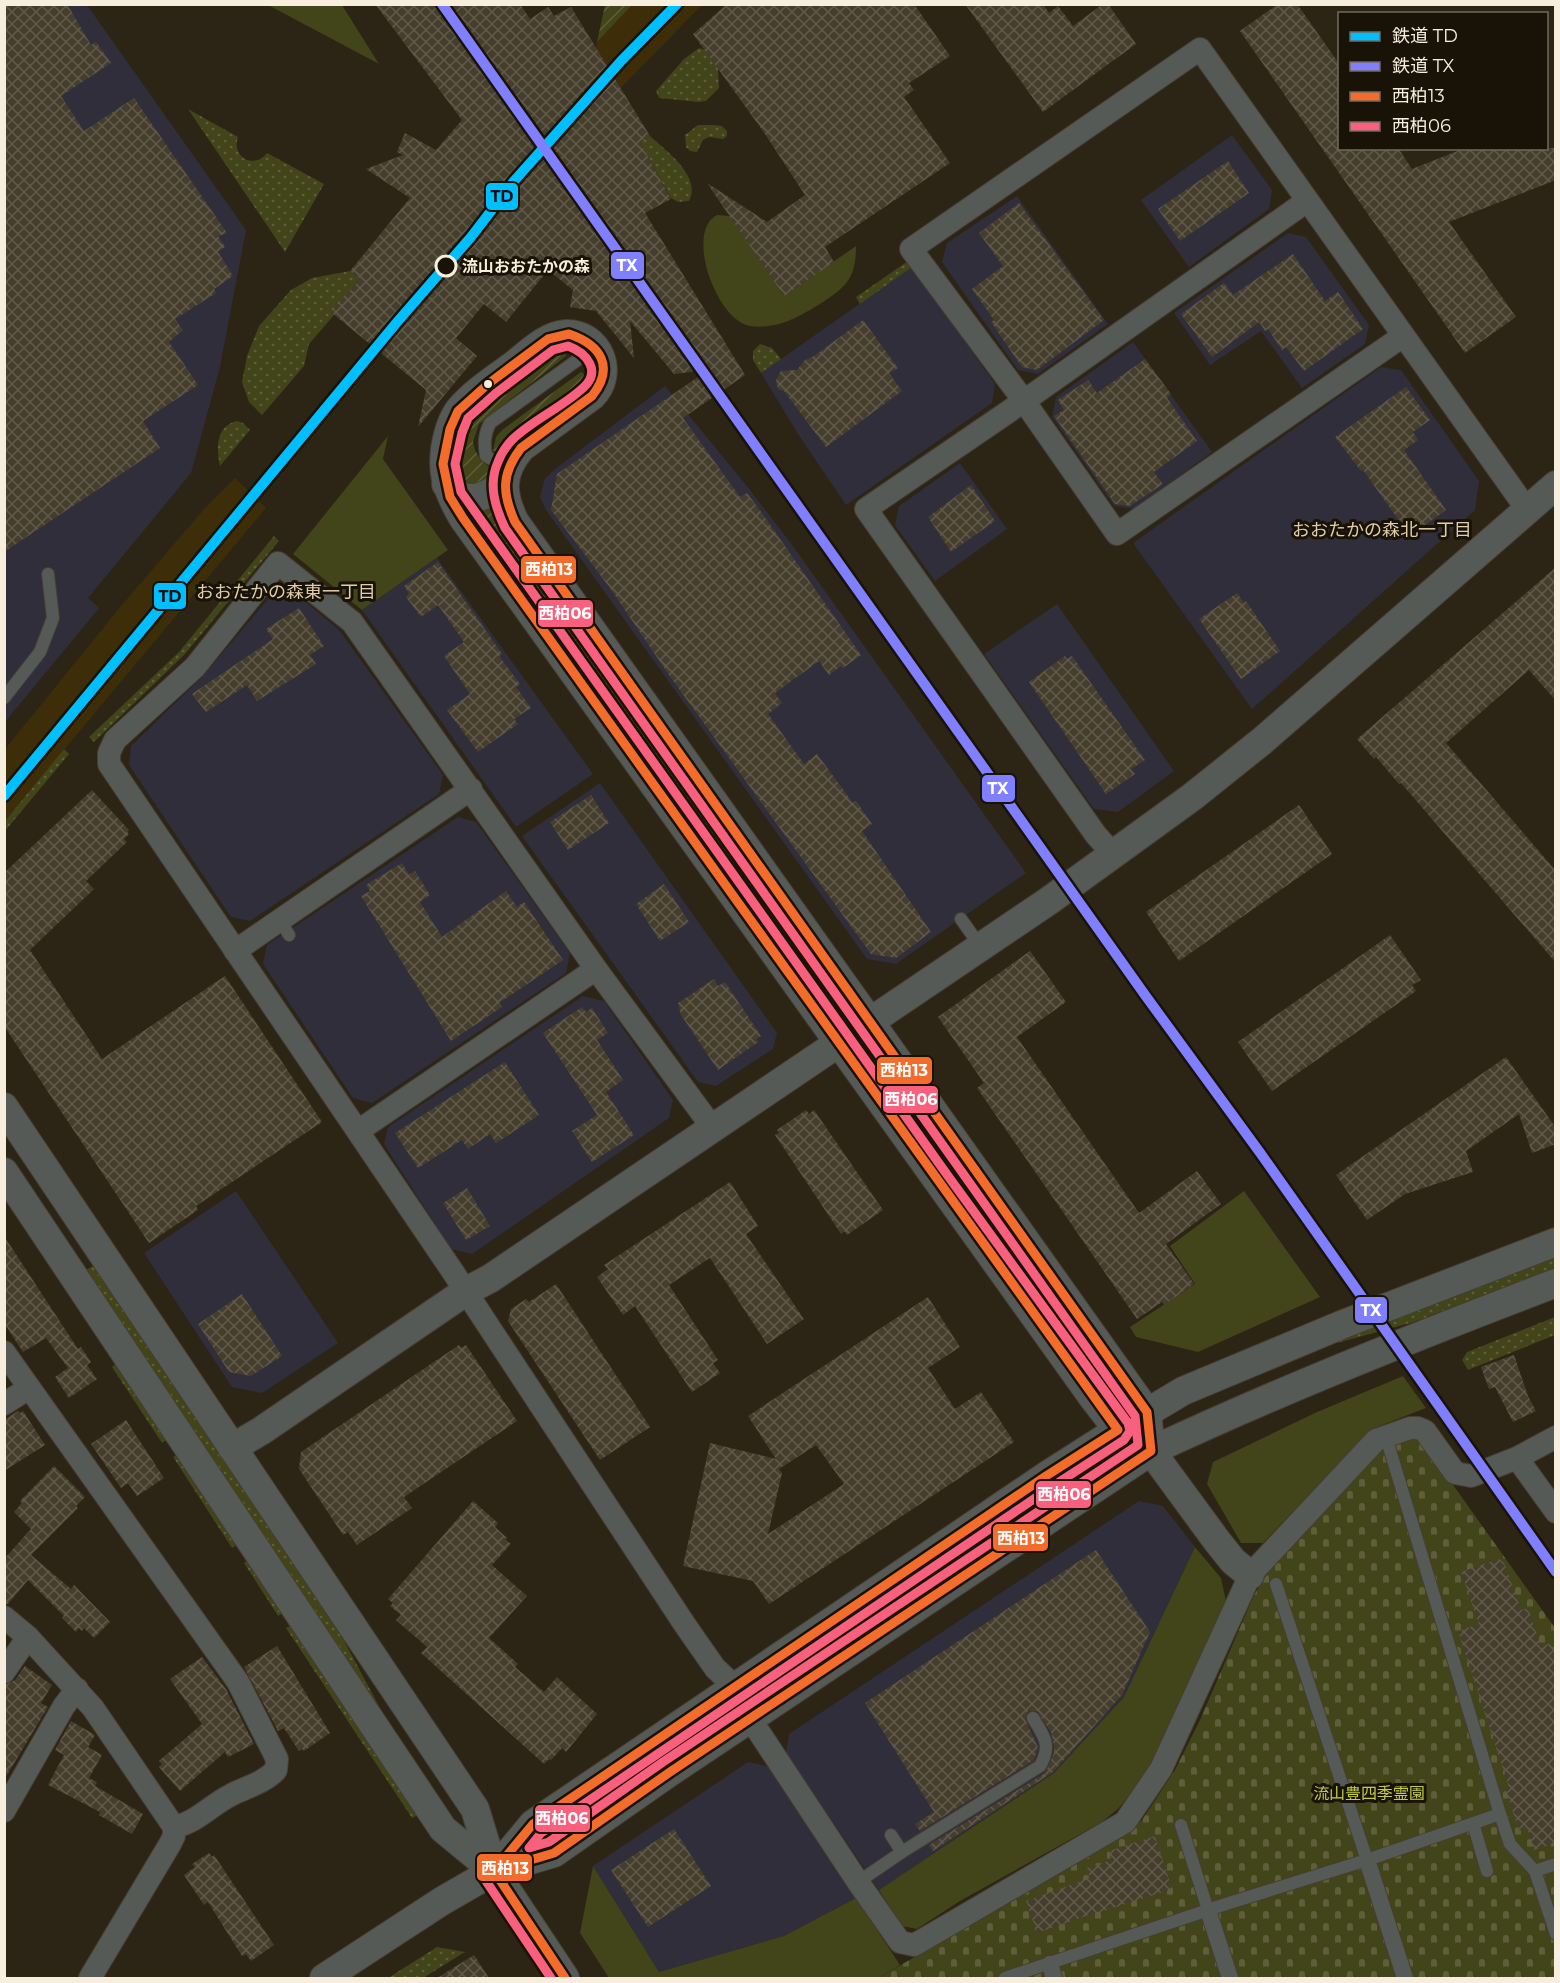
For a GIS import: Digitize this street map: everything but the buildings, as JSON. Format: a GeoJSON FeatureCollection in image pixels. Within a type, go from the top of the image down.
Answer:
{"type":"FeatureCollection","features":[{"type":"Feature","properties":{"kind":"street"},"geometry":{"type":"LineString","coordinates":[[1403,336],[1118,534],[911,249],[1200,49],[1526,508]]}},
{"type":"Feature","properties":{"kind":"street"},"geometry":{"type":"LineString","coordinates":[[1114,855],[1096,835],[866,509],[1307,201]]}},
{"type":"Feature","properties":{"kind":"street"},"geometry":{"type":"LineString","coordinates":[[446,484],[458,494],[470,498],[487,495],[506,475],[521,448],[600,388],[604,377],[604,365],[587,340],[569,334],[548,339],[488,384],[458,411],[450,429],[443,464],[446,484],[450,497],[938,1183],[1118,1430],[1151,1451],[1233,1560],[1263,1579]]}},
{"type":"Feature","properties":{"kind":"street"},"geometry":{"type":"LineString","coordinates":[[506,475],[504,494],[514,522],[1147,1412],[1151,1451]]}},
{"type":"Feature","properties":{"kind":"street"},"geometry":{"type":"LineString","coordinates":[[232,1448],[261,1431],[465,1292],[491,1278],[1114,855],[1262,741],[1526,508],[1556,485]]}},
{"type":"Feature","properties":{"kind":"street"},"geometry":{"type":"LineString","coordinates":[[712,1127],[596,969],[352,622],[278,563],[195,667],[115,740],[109,753],[109,764],[235,951],[325,1070],[358,1131],[685,1625],[715,1668],[735,1687]]}},
{"type":"Feature","properties":{"kind":"street"},"geometry":{"type":"LineString","coordinates":[[235,951],[285,928],[471,789]]}},
{"type":"Feature","properties":{"kind":"street"},"geometry":{"type":"LineString","coordinates":[[358,1131],[596,969]]}},
{"type":"Feature","properties":{"kind":"street"},"geometry":{"type":"LineString","coordinates":[[4,1107],[475,1809],[494,1870],[565,1978]]}},
{"type":"Feature","properties":{"kind":"street"},"geometry":{"type":"LineString","coordinates":[[4,1172],[443,1829],[494,1870]]}},
{"type":"Feature","properties":{"kind":"street"},"geometry":{"type":"LineString","coordinates":[[494,1870],[533,1824],[1046,1476],[1147,1412],[1183,1391],[1341,1325],[1556,1242]]}},
{"type":"Feature","properties":{"kind":"street"},"geometry":{"type":"LineString","coordinates":[[324,1978],[494,1870],[554,1852],[958,1578],[1151,1451],[1208,1424],[1424,1333],[1556,1283]]}},
{"type":"Feature","properties":{"kind":"street"},"geometry":{"type":"LineString","coordinates":[[4,1353],[237,1682],[277,1759],[276,1770],[269,1777],[230,1795],[187,1825],[174,1827]]}},
{"type":"Feature","properties":{"kind":"street"},"geometry":{"type":"LineString","coordinates":[[4,1404],[29,1388]]}},
{"type":"Feature","properties":{"kind":"street"},"geometry":{"type":"LineString","coordinates":[[751,1720],[839,1863],[858,1882],[900,1942],[914,1945],[1125,1822],[1161,1769],[1263,1579],[1376,1440],[1410,1428],[1425,1431],[1455,1473],[1471,1476],[1517,1458],[1556,1437]]}},
{"type":"Feature","properties":{"kind":"street"},"geometry":{"type":"LineString","coordinates":[[1517,1458],[1556,1512]]}},
{"type":"Feature","properties":{"kind":"street"},"geometry":{"type":"LineString","coordinates":[[4,1617],[28,1637],[77,1689],[99,1717],[174,1827],[174,1836],[170,1844],[90,1978]]}},
{"type":"Feature","properties":{"kind":"street"},"geometry":{"type":"LineString","coordinates":[[4,1672],[28,1637]]}},
{"type":"Feature","properties":{"kind":"street"},"geometry":{"type":"LineString","coordinates":[[4,1811],[64,1706],[77,1689]]}},
{"type":"Feature","properties":{"kind":"street"},"geometry":{"type":"LineString","coordinates":[[1367,1860],[1405,1978]]}},
{"type":"Feature","properties":{"kind":"street"},"geometry":{"type":"LineString","coordinates":[[1208,1910],[1230,1978]]}},
{"type":"Feature","properties":{"kind":"lane"},"geometry":{"type":"LineString","coordinates":[[506,475],[486,456],[485,433],[490,423],[594,348]]}},
{"type":"Feature","properties":{"kind":"lane"},"geometry":{"type":"LineString","coordinates":[[4,698],[40,652],[53,618],[48,574]]}},
{"type":"Feature","properties":{"kind":"lane"},"geometry":{"type":"LineString","coordinates":[[961,919],[980,946]]}},
{"type":"Feature","properties":{"kind":"lane"},"geometry":{"type":"LineString","coordinates":[[1386,1437],[1510,1844],[1535,1871],[1556,1934]]}},
{"type":"Feature","properties":{"kind":"lane"},"geometry":{"type":"LineString","coordinates":[[1263,1579],[1367,1860]]}},
{"type":"Feature","properties":{"kind":"lane"},"geometry":{"type":"LineString","coordinates":[[858,1882],[1040,1766],[1047,1748],[1044,1737],[1033,1718]]}},
{"type":"Feature","properties":{"kind":"lane"},"geometry":{"type":"LineString","coordinates":[[1005,1978],[1052,1971],[1208,1910],[1367,1860],[1500,1814]]}},
{"type":"Feature","properties":{"kind":"lane"},"geometry":{"type":"LineString","coordinates":[[1473,1823],[1487,1871]]}},
{"type":"Feature","properties":{"kind":"lane"},"geometry":{"type":"LineString","coordinates":[[1181,1826],[1208,1910]]}},
{"type":"Feature","properties":{"kind":"lane"},"geometry":{"type":"LineString","coordinates":[[891,1835],[902,1852]]}},
{"type":"Feature","properties":{"kind":"lane"},"geometry":{"type":"LineString","coordinates":[[1535,1871],[1556,1864]]}},
{"type":"Feature","properties":{"kind":"shaded area"},"geometry":{"type":"Polygon","coordinates":[[[5,5],[87,5],[246,230],[220,367],[191,473],[88,598],[99,608],[5,722],[5,5]]]}},
{"type":"Feature","properties":{"kind":"shaded area"},"geometry":{"type":"Polygon","coordinates":[[[632,5],[702,5],[621,88],[596,49],[597,42],[632,5]]]}},
{"type":"Feature","properties":{"kind":"shaded area"},"geometry":{"type":"Polygon","coordinates":[[[1232,135],[1272,190],[1269,209],[1189,267],[1141,200],[1232,135]]]}},
{"type":"Feature","properties":{"kind":"shaded area"},"geometry":{"type":"Polygon","coordinates":[[[1017,196],[1108,324],[1038,374],[1018,370],[942,262],[947,243],[1017,196]]]}},
{"type":"Feature","properties":{"kind":"shaded area"},"geometry":{"type":"Polygon","coordinates":[[[1288,233],[1306,237],[1369,325],[1365,344],[1302,388],[1261,331],[1210,365],[1174,313],[1288,233]]]}},
{"type":"Feature","properties":{"kind":"shaded area"},"geometry":{"type":"Polygon","coordinates":[[[912,267],[995,384],[992,403],[846,505],[798,434],[761,373],[912,267]]]}},
{"type":"Feature","properties":{"kind":"shaded area"},"geometry":{"type":"Polygon","coordinates":[[[1133,342],[1212,452],[1134,509],[1114,506],[1052,417],[1056,397],[1133,342]]]}},
{"type":"Feature","properties":{"kind":"shaded area"},"geometry":{"type":"Polygon","coordinates":[[[1381,367],[1401,370],[1479,481],[1475,510],[1252,709],[1133,543],[1381,367]]]}},
{"type":"Feature","properties":{"kind":"shaded area"},"geometry":{"type":"Polygon","coordinates":[[[665,386],[790,542],[1026,873],[896,964],[867,959],[546,510],[540,497],[545,478],[665,386]]]}},
{"type":"Feature","properties":{"kind":"shaded area"},"geometry":{"type":"Polygon","coordinates":[[[960,463],[1007,529],[935,581],[895,525],[899,506],[960,463]]]}},
{"type":"Feature","properties":{"kind":"shaded area"},"geometry":{"type":"Polygon","coordinates":[[[235,478],[266,508],[5,821],[5,749],[121,606],[204,509],[235,478]]]}},
{"type":"Feature","properties":{"kind":"shaded area"},"geometry":{"type":"Polygon","coordinates":[[[437,558],[593,774],[516,827],[362,610],[437,558]]]}},
{"type":"Feature","properties":{"kind":"shaded area"},"geometry":{"type":"Polygon","coordinates":[[[293,591],[340,631],[443,775],[439,794],[250,921],[231,917],[129,765],[131,746],[203,676],[274,592],[293,591]]]}},
{"type":"Feature","properties":{"kind":"shaded area"},"geometry":{"type":"Polygon","coordinates":[[[1057,604],[1174,771],[1118,812],[1094,809],[984,654],[1057,604]]]}},
{"type":"Feature","properties":{"kind":"shaded area"},"geometry":{"type":"Polygon","coordinates":[[[600,783],[777,1033],[773,1049],[716,1086],[698,1082],[522,836],[600,783]]]}},
{"type":"Feature","properties":{"kind":"shaded area"},"geometry":{"type":"Polygon","coordinates":[[[458,817],[476,822],[570,953],[566,973],[372,1103],[353,1098],[263,964],[267,945],[458,817]]]}},
{"type":"Feature","properties":{"kind":"shaded area"},"geometry":{"type":"Polygon","coordinates":[[[583,996],[604,1001],[673,1100],[669,1118],[472,1254],[451,1249],[384,1144],[388,1127],[583,996]]]}},
{"type":"Feature","properties":{"kind":"shaded area"},"geometry":{"type":"Polygon","coordinates":[[[236,1191],[338,1343],[262,1393],[232,1387],[144,1253],[236,1191]]]}},
{"type":"Feature","properties":{"kind":"shaded area"},"geometry":{"type":"Polygon","coordinates":[[[1139,1501],[1163,1506],[1195,1547],[1124,1697],[1054,1773],[879,1890],[786,1753],[789,1734],[1139,1501]]]}},
{"type":"Feature","properties":{"kind":"shaded area"},"geometry":{"type":"Polygon","coordinates":[[[748,1762],[767,1766],[856,1898],[784,1936],[659,1972],[593,1866],[748,1762]]]}},
{"type":"Feature","properties":{"kind":"green space"},"geometry":{"type":"Polygon","coordinates":[[[268,5],[342,5],[379,64],[268,5]]]}},
{"type":"Feature","properties":{"kind":"green space"},"geometry":{"type":"Polygon","coordinates":[[[605,5],[632,5],[597,42],[605,5]]]}},
{"type":"Feature","properties":{"kind":"green space"},"geometry":{"type":"Polygon","coordinates":[[[699,48],[706,50],[718,68],[719,88],[706,101],[659,98],[656,91],[684,59],[699,48]]]}},
{"type":"Feature","properties":{"kind":"green space"},"geometry":{"type":"Polygon","coordinates":[[[188,109],[238,137],[238,150],[245,159],[256,160],[267,153],[324,184],[285,252],[188,109]]]}},
{"type":"Feature","properties":{"kind":"green space"},"geometry":{"type":"Polygon","coordinates":[[[698,125],[722,126],[727,131],[727,136],[723,139],[709,137],[703,140],[697,152],[690,151],[686,147],[685,135],[698,125]]]}},
{"type":"Feature","properties":{"kind":"green space"},"geometry":{"type":"Polygon","coordinates":[[[650,136],[687,173],[692,192],[689,201],[678,202],[671,198],[640,142],[650,136]]]}},
{"type":"Feature","properties":{"kind":"green space"},"geometry":{"type":"Polygon","coordinates":[[[717,215],[730,216],[784,296],[856,246],[852,273],[839,291],[798,317],[770,326],[750,326],[738,320],[726,309],[709,275],[704,256],[704,239],[708,224],[717,215]]]}},
{"type":"Feature","properties":{"kind":"green space"},"geometry":{"type":"Polygon","coordinates":[[[908,261],[912,267],[860,304],[856,297],[908,261]]]}},
{"type":"Feature","properties":{"kind":"green space"},"geometry":{"type":"Polygon","coordinates":[[[350,271],[360,279],[309,344],[304,366],[262,415],[249,402],[242,382],[247,356],[259,326],[291,290],[312,278],[350,271]]]}},
{"type":"Feature","properties":{"kind":"green space"},"geometry":{"type":"Polygon","coordinates":[[[760,344],[772,348],[781,359],[761,373],[753,360],[753,351],[760,344]]]}},
{"type":"Feature","properties":{"kind":"green space"},"geometry":{"type":"Polygon","coordinates":[[[564,347],[567,349],[566,356],[479,424],[473,442],[481,461],[491,468],[491,473],[486,489],[472,493],[457,474],[461,441],[466,429],[474,418],[535,370],[549,352],[564,347]]]}},
{"type":"Feature","properties":{"kind":"green space"},"geometry":{"type":"Polygon","coordinates":[[[581,372],[587,376],[586,383],[569,397],[555,401],[512,434],[496,452],[493,451],[496,437],[502,430],[581,372]]]}},
{"type":"Feature","properties":{"kind":"green space"},"geometry":{"type":"Polygon","coordinates":[[[237,421],[250,430],[220,466],[218,445],[221,433],[237,421]]]}},
{"type":"Feature","properties":{"kind":"green space"},"geometry":{"type":"Polygon","coordinates":[[[388,436],[383,459],[448,550],[362,610],[293,554],[388,436]]]}},
{"type":"Feature","properties":{"kind":"green space"},"geometry":{"type":"Polygon","coordinates":[[[491,505],[500,524],[703,809],[752,895],[816,987],[476,511],[491,505]]]}},
{"type":"Feature","properties":{"kind":"green space"},"geometry":{"type":"Polygon","coordinates":[[[274,536],[279,541],[184,655],[94,742],[89,737],[179,652],[274,536]]]}},
{"type":"Feature","properties":{"kind":"green space"},"geometry":{"type":"Polygon","coordinates":[[[64,749],[69,754],[5,831],[5,821],[64,749]]]}},
{"type":"Feature","properties":{"kind":"green space"},"geometry":{"type":"Polygon","coordinates":[[[958,1169],[980,1199],[1028,1285],[1002,1252],[956,1171],[958,1169]]]}},
{"type":"Feature","properties":{"kind":"green space"},"geometry":{"type":"Polygon","coordinates":[[[1244,1191],[1320,1297],[1198,1352],[1136,1337],[1130,1327],[1195,1284],[1170,1246],[1244,1191]]]}},
{"type":"Feature","properties":{"kind":"green space"},"geometry":{"type":"Polygon","coordinates":[[[1555,1254],[1555,1268],[1414,1322],[1337,1343],[1335,1339],[1555,1254]]]}},
{"type":"Feature","properties":{"kind":"green space"},"geometry":{"type":"Polygon","coordinates":[[[95,1265],[333,1620],[388,1723],[84,1271],[95,1265]]]}},
{"type":"Feature","properties":{"kind":"green space"},"geometry":{"type":"Polygon","coordinates":[[[1555,1317],[1555,1335],[1468,1370],[1462,1360],[1467,1352],[1555,1317]]]}},
{"type":"Feature","properties":{"kind":"green space"},"geometry":{"type":"Polygon","coordinates":[[[118,1362],[168,1439],[162,1443],[112,1367],[118,1362]]]}},
{"type":"Feature","properties":{"kind":"green space"},"geometry":{"type":"Polygon","coordinates":[[[1403,1376],[1426,1408],[1372,1429],[1263,1543],[1241,1543],[1207,1484],[1213,1462],[1317,1412],[1403,1376]]]}},
{"type":"Feature","properties":{"kind":"green space","name":"流山豊四季霊園"},"geometry":{"type":"Polygon","coordinates":[[[1409,1438],[1421,1440],[1555,1628],[1555,1978],[878,1978],[1108,1845],[1142,1820],[1175,1770],[1200,1720],[1254,1595],[1271,1568],[1385,1447],[1409,1438]]]}},
{"type":"Feature","properties":{"kind":"green space"},"geometry":{"type":"Polygon","coordinates":[[[179,1454],[238,1544],[232,1548],[173,1457],[179,1454]]]}},
{"type":"Feature","properties":{"kind":"green space"},"geometry":{"type":"Polygon","coordinates":[[[1195,1547],[1221,1578],[1226,1601],[1153,1766],[1119,1808],[1102,1822],[960,1901],[917,1929],[902,1926],[879,1890],[1054,1773],[1124,1697],[1195,1547]]]}},
{"type":"Feature","properties":{"kind":"green space"},"geometry":{"type":"Polygon","coordinates":[[[971,1550],[973,1553],[736,1715],[664,1754],[662,1750],[900,1586],[971,1550]]]}},
{"type":"Feature","properties":{"kind":"green space"},"geometry":{"type":"Polygon","coordinates":[[[249,1560],[284,1612],[278,1616],[244,1563],[249,1560]]]}},
{"type":"Feature","properties":{"kind":"green space"},"geometry":{"type":"Polygon","coordinates":[[[292,1625],[418,1815],[412,1818],[286,1628],[292,1625]]]}},
{"type":"Feature","properties":{"kind":"green space"},"geometry":{"type":"Polygon","coordinates":[[[593,1866],[659,1972],[784,1936],[856,1898],[900,1965],[878,1978],[609,1978],[580,1933],[593,1866]]]}},
{"type":"Feature","properties":{"kind":"green space"},"geometry":{"type":"Polygon","coordinates":[[[437,1947],[465,1952],[423,1978],[388,1978],[437,1947]]]}},
{"type":"Feature","properties":{"kind":"rail line","name":"TX"},"geometry":{"type":"LineString","coordinates":[[442,4],[1556,1572]]}},
{"type":"Feature","properties":{"kind":"rail line","name":"TD"},"geometry":{"type":"LineString","coordinates":[[4,796],[398,321],[471,237],[514,181],[621,61],[677,4]]}},
{"type":"Feature","properties":{"kind":"transit line","name":"西柏13"},"geometry":{"type":"LineString","coordinates":[[569,334],[589,344],[596,351],[601,358],[603,376],[592,396],[521,448],[514,457],[507,475],[506,493],[515,522],[1147,1412],[1151,1451],[670,1772],[554,1853],[494,1871],[533,1824],[1046,1476],[1118,1430],[790,975],[450,497],[443,464],[450,429],[458,411],[488,384],[548,339],[569,334]]}},
{"type":"Feature","properties":{"kind":"transit line","name":"西柏06"},"geometry":{"type":"LineString","coordinates":[[568,346],[581,353],[590,363],[589,381],[567,401],[521,432],[502,453],[495,470],[493,487],[498,512],[505,528],[1135,1416],[1138,1445],[663,1762],[549,1842],[529,1848],[541,1833],[1124,1440],[1130,1431],[1128,1423],[948,1176],[461,492],[455,464],[468,418],[496,393],[553,350],[568,346]]}},
{"type":"Feature","properties":{"kind":"transit line","name":"西柏13"},"geometry":{"type":"LineString","coordinates":[[494,1871],[565,1978]]}},
{"type":"Feature","properties":{"kind":"transit line","name":"西柏06"},"geometry":{"type":"LineString","coordinates":[[484,1878],[551,1978]]}},
{"type":"Feature","properties":{"kind":"place","name":"流山おおたかの森"},"geometry":{"type":"Point","coordinates":[446,266]}},
{"type":"Feature","properties":{"kind":"district","name":"おおたかの森北一丁目"},"geometry":{"type":"Point","coordinates":[1382,530]}},
{"type":"Feature","properties":{"kind":"district","name":"おおたかの森東一丁目"},"geometry":{"type":"Point","coordinates":[286,592]}}]}
